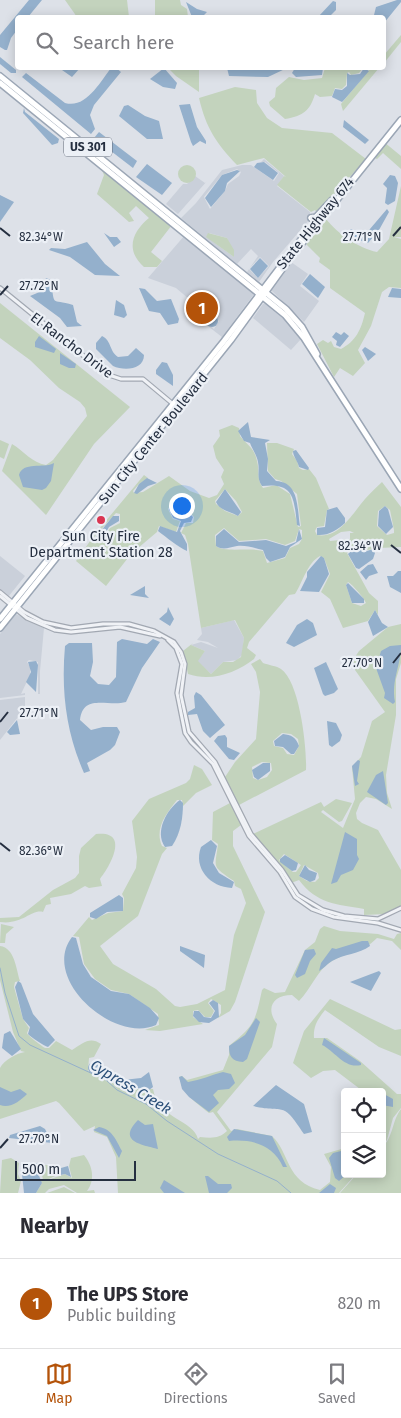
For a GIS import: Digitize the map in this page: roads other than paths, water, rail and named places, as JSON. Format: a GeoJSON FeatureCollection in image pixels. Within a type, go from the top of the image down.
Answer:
{"type":"FeatureCollection","features":[{"type":"Feature","properties":{"kind":"main road","name":"US 301"},"geometry":{"type":"LineString","coordinates":[[0,76],[254,283],[298,330],[401,490]]}},
{"type":"Feature","properties":{"kind":"main road","name":"US 301"},"geometry":{"type":"LineString","coordinates":[[0,82],[302,327],[330,379]]}},
{"type":"Feature","properties":{"kind":"main road","name":"State Highway 674"},"geometry":{"type":"LineString","coordinates":[[262,293],[401,120]]}},
{"type":"Feature","properties":{"kind":"main road","name":"State Highway 674"},"geometry":{"type":"LineString","coordinates":[[262,293],[313,221],[372,155]]}},
{"type":"Feature","properties":{"kind":"main road"},"geometry":{"type":"LineString","coordinates":[[299,247],[313,221]]}},
{"type":"Feature","properties":{"kind":"main road"},"geometry":{"type":"LineString","coordinates":[[254,283],[261,285],[268,282]]}},
{"type":"Feature","properties":{"kind":"main road","name":"Sun City Center Boulevard"},"geometry":{"type":"LineString","coordinates":[[0,619],[14,606],[102,500],[210,366],[258,303],[262,293]]}},
{"type":"Feature","properties":{"kind":"main road","name":"Sun City Center Boulevard"},"geometry":{"type":"LineString","coordinates":[[0,628],[14,606],[114,478],[262,293]]}},
{"type":"Feature","properties":{"kind":"main road"},"geometry":{"type":"LineString","coordinates":[[258,303],[262,300],[270,302]]}},
{"type":"Feature","properties":{"kind":"main road"},"geometry":{"type":"LineString","coordinates":[[210,366],[226,344],[224,341]]}},
{"type":"Feature","properties":{"kind":"main road"},"geometry":{"type":"LineString","coordinates":[[102,500],[103,494],[114,478]]}},
{"type":"Feature","properties":{"kind":"street","name":"El Rancho Drive"},"geometry":{"type":"LineString","coordinates":[[0,288],[106,374],[116,379],[143,379],[173,404]]}},
{"type":"Feature","properties":{"kind":"street"},"geometry":{"type":"LineString","coordinates":[[0,592],[14,606]]}},
{"type":"Feature","properties":{"kind":"street"},"geometry":{"type":"LineString","coordinates":[[0,596],[43,622],[79,629],[120,625],[154,632],[174,642],[184,657],[186,669],[181,695],[183,715],[190,735],[213,764],[249,836],[280,872],[295,897],[323,914],[363,920],[401,930]]}},
{"type":"Feature","properties":{"kind":"street"},"geometry":{"type":"LineString","coordinates":[[363,920],[380,918],[401,908]]}},
{"type":"Feature","properties":{"kind":"water"},"geometry":{"type":"Polygon","coordinates":[[[29,0],[42,0],[30,15],[17,15],[29,0]]]}},
{"type":"Feature","properties":{"kind":"water"},"geometry":{"type":"Polygon","coordinates":[[[401,0],[386,21],[386,15],[374,15],[376,7],[401,0]]]}},
{"type":"Feature","properties":{"kind":"water"},"geometry":{"type":"Polygon","coordinates":[[[333,1],[336,2],[336,10],[331,15],[320,15],[333,1]]]}},
{"type":"Feature","properties":{"kind":"water"},"geometry":{"type":"Polygon","coordinates":[[[186,2],[197,9],[207,12],[204,15],[191,15],[186,2]]]}},
{"type":"Feature","properties":{"kind":"water"},"geometry":{"type":"Polygon","coordinates":[[[15,17],[15,33],[7,50],[0,47],[0,35],[15,17]]]}},
{"type":"Feature","properties":{"kind":"water"},"geometry":{"type":"Polygon","coordinates":[[[0,57],[16,70],[16,73],[11,73],[0,64],[0,57]]]}},
{"type":"Feature","properties":{"kind":"water"},"geometry":{"type":"Polygon","coordinates":[[[62,70],[78,70],[72,77],[62,70]]]}},
{"type":"Feature","properties":{"kind":"water"},"geometry":{"type":"Polygon","coordinates":[[[110,70],[118,70],[121,72],[94,105],[90,115],[95,129],[91,134],[22,77],[26,73],[65,103],[73,104],[80,102],[97,87],[110,70]]]}},
{"type":"Feature","properties":{"kind":"water"},"geometry":{"type":"Polygon","coordinates":[[[161,70],[166,70],[177,83],[175,89],[163,87],[150,79],[161,70]]]}},
{"type":"Feature","properties":{"kind":"water"},"geometry":{"type":"Polygon","coordinates":[[[228,70],[283,70],[268,77],[229,76],[228,70]]]}},
{"type":"Feature","properties":{"kind":"water"},"geometry":{"type":"Polygon","coordinates":[[[294,70],[323,70],[322,75],[296,77],[292,73],[294,70]]]}},
{"type":"Feature","properties":{"kind":"water"},"geometry":{"type":"Polygon","coordinates":[[[363,70],[369,71],[342,102],[332,97],[335,89],[342,90],[347,86],[347,73],[350,75],[360,74],[363,70]]]}},
{"type":"Feature","properties":{"kind":"water"},"geometry":{"type":"Polygon","coordinates":[[[190,104],[197,127],[206,144],[200,141],[193,146],[191,142],[179,105],[190,104]]]}},
{"type":"Feature","properties":{"kind":"water"},"geometry":{"type":"Polygon","coordinates":[[[128,105],[145,116],[159,121],[163,139],[147,139],[119,116],[124,106],[128,105]]]}},
{"type":"Feature","properties":{"kind":"water"},"geometry":{"type":"Polygon","coordinates":[[[24,108],[25,112],[59,139],[58,143],[52,145],[23,113],[24,108]]]}},
{"type":"Feature","properties":{"kind":"water"},"geometry":{"type":"Polygon","coordinates":[[[344,120],[369,140],[365,144],[343,127],[344,120]]]}},
{"type":"Feature","properties":{"kind":"water"},"geometry":{"type":"Polygon","coordinates":[[[99,132],[137,161],[133,168],[94,138],[99,132]]]}},
{"type":"Feature","properties":{"kind":"water"},"geometry":{"type":"Polygon","coordinates":[[[264,162],[278,173],[273,180],[254,167],[257,163],[264,162]]]}},
{"type":"Feature","properties":{"kind":"water"},"geometry":{"type":"Polygon","coordinates":[[[147,164],[172,183],[162,195],[136,177],[147,164]]]}},
{"type":"Feature","properties":{"kind":"water"},"geometry":{"type":"Polygon","coordinates":[[[237,170],[240,171],[227,183],[225,191],[211,207],[205,198],[222,175],[237,170]]]}},
{"type":"Feature","properties":{"kind":"water"},"geometry":{"type":"Polygon","coordinates":[[[390,175],[395,176],[398,183],[395,201],[388,205],[385,203],[387,188],[383,184],[390,175]]]}},
{"type":"Feature","properties":{"kind":"water"},"geometry":{"type":"Polygon","coordinates":[[[0,195],[14,202],[0,222],[0,195]]]}},
{"type":"Feature","properties":{"kind":"water"},"geometry":{"type":"Polygon","coordinates":[[[387,209],[389,212],[379,230],[368,243],[359,240],[348,232],[351,229],[364,236],[387,209]]]}},
{"type":"Feature","properties":{"kind":"water"},"geometry":{"type":"Polygon","coordinates":[[[104,233],[110,237],[117,237],[121,242],[114,247],[104,233]]]}},
{"type":"Feature","properties":{"kind":"water"},"geometry":{"type":"Polygon","coordinates":[[[87,242],[105,264],[120,276],[95,275],[70,257],[49,250],[51,248],[65,249],[87,242]]]}},
{"type":"Feature","properties":{"kind":"water"},"geometry":{"type":"Polygon","coordinates":[[[260,258],[268,266],[258,278],[250,269],[260,258]]]}},
{"type":"Feature","properties":{"kind":"water"},"geometry":{"type":"Polygon","coordinates":[[[310,274],[325,287],[318,298],[302,284],[310,274]]]}},
{"type":"Feature","properties":{"kind":"water"},"geometry":{"type":"Polygon","coordinates":[[[46,278],[51,280],[55,300],[73,305],[77,322],[82,326],[67,327],[60,318],[30,296],[42,291],[46,278]]]}},
{"type":"Feature","properties":{"kind":"water"},"geometry":{"type":"Polygon","coordinates":[[[139,288],[145,289],[157,301],[171,299],[179,319],[178,323],[168,325],[160,313],[149,311],[139,288]]]}},
{"type":"Feature","properties":{"kind":"water"},"geometry":{"type":"Polygon","coordinates":[[[392,288],[401,289],[401,298],[388,297],[392,288]]]}},
{"type":"Feature","properties":{"kind":"water"},"geometry":{"type":"Polygon","coordinates":[[[116,300],[124,305],[127,315],[124,318],[114,315],[116,300]]]}},
{"type":"Feature","properties":{"kind":"water"},"geometry":{"type":"Polygon","coordinates":[[[210,315],[214,315],[218,321],[214,327],[210,327],[206,323],[206,319],[210,315]]]}},
{"type":"Feature","properties":{"kind":"water"},"geometry":{"type":"Polygon","coordinates":[[[336,332],[341,335],[344,332],[349,336],[340,347],[336,345],[337,341],[332,337],[336,332]]]}},
{"type":"Feature","properties":{"kind":"water"},"geometry":{"type":"Polygon","coordinates":[[[39,336],[56,349],[54,353],[35,347],[35,342],[39,336]]]}},
{"type":"Feature","properties":{"kind":"water"},"geometry":{"type":"Polygon","coordinates":[[[102,336],[118,357],[128,356],[136,348],[144,355],[141,364],[128,369],[113,366],[96,349],[96,343],[102,336]]]}},
{"type":"Feature","properties":{"kind":"water"},"geometry":{"type":"Polygon","coordinates":[[[365,347],[376,354],[368,361],[362,350],[365,347]]]}},
{"type":"Feature","properties":{"kind":"water"},"geometry":{"type":"Polygon","coordinates":[[[60,353],[76,364],[75,368],[69,368],[60,364],[60,353]]]}},
{"type":"Feature","properties":{"kind":"water"},"geometry":{"type":"Polygon","coordinates":[[[162,362],[167,363],[173,375],[173,386],[156,374],[156,370],[162,362]]]}},
{"type":"Feature","properties":{"kind":"water"},"geometry":{"type":"Polygon","coordinates":[[[248,422],[251,437],[270,440],[265,443],[268,459],[267,471],[276,481],[284,483],[293,491],[296,498],[300,526],[297,525],[293,500],[286,489],[273,485],[262,486],[260,483],[257,457],[250,443],[244,441],[238,431],[248,422]]]}},
{"type":"Feature","properties":{"kind":"water"},"geometry":{"type":"Polygon","coordinates":[[[296,450],[309,468],[308,470],[299,467],[293,453],[296,450]]]}},
{"type":"Feature","properties":{"kind":"water"},"geometry":{"type":"Polygon","coordinates":[[[54,463],[51,481],[46,488],[42,490],[23,487],[19,475],[21,471],[29,467],[54,463]]]}},
{"type":"Feature","properties":{"kind":"water"},"geometry":{"type":"Polygon","coordinates":[[[147,478],[157,483],[148,486],[137,494],[134,493],[139,484],[147,478]]]}},
{"type":"Feature","properties":{"kind":"water"},"geometry":{"type":"Polygon","coordinates":[[[225,489],[241,512],[238,516],[223,509],[216,502],[225,489]]]}},
{"type":"Feature","properties":{"kind":"water"},"geometry":{"type":"Polygon","coordinates":[[[171,504],[183,507],[193,517],[191,522],[184,523],[180,531],[187,544],[187,551],[158,531],[160,526],[177,532],[181,521],[173,518],[169,509],[171,504]]]}},
{"type":"Feature","properties":{"kind":"water"},"geometry":{"type":"Polygon","coordinates":[[[385,506],[388,509],[393,527],[386,534],[378,526],[379,511],[385,506]]]}},
{"type":"Feature","properties":{"kind":"water"},"geometry":{"type":"Polygon","coordinates":[[[337,507],[345,518],[345,523],[325,535],[317,535],[317,528],[325,527],[327,510],[337,507]]]}},
{"type":"Feature","properties":{"kind":"water"},"geometry":{"type":"Polygon","coordinates":[[[113,516],[119,516],[119,521],[109,527],[100,543],[95,543],[96,537],[113,516]]]}},
{"type":"Feature","properties":{"kind":"water"},"geometry":{"type":"Polygon","coordinates":[[[224,529],[239,542],[266,540],[286,546],[296,542],[299,529],[302,539],[290,547],[285,557],[270,562],[263,550],[244,546],[224,548],[216,546],[216,536],[224,529]]]}},
{"type":"Feature","properties":{"kind":"water"},"geometry":{"type":"Polygon","coordinates":[[[361,547],[367,551],[373,549],[375,553],[373,559],[359,569],[356,568],[348,554],[353,549],[361,547]]]}},
{"type":"Feature","properties":{"kind":"water"},"geometry":{"type":"Polygon","coordinates":[[[321,556],[324,558],[329,574],[319,592],[300,591],[307,577],[307,572],[321,556]]]}},
{"type":"Feature","properties":{"kind":"water"},"geometry":{"type":"Polygon","coordinates":[[[373,564],[378,573],[369,576],[366,580],[360,572],[368,565],[373,564]]]}},
{"type":"Feature","properties":{"kind":"water"},"geometry":{"type":"Polygon","coordinates":[[[398,571],[401,571],[401,593],[390,587],[387,576],[393,576],[398,571]]]}},
{"type":"Feature","properties":{"kind":"water"},"geometry":{"type":"Polygon","coordinates":[[[348,583],[364,599],[364,603],[352,603],[346,585],[348,583]]]}},
{"type":"Feature","properties":{"kind":"water"},"geometry":{"type":"Polygon","coordinates":[[[145,586],[145,594],[149,598],[130,595],[145,586]]]}},
{"type":"Feature","properties":{"kind":"water"},"geometry":{"type":"Polygon","coordinates":[[[168,607],[174,619],[170,626],[159,619],[167,612],[168,607]]]}},
{"type":"Feature","properties":{"kind":"water"},"geometry":{"type":"Polygon","coordinates":[[[375,610],[382,623],[388,627],[373,636],[368,622],[375,610]]]}},
{"type":"Feature","properties":{"kind":"water"},"geometry":{"type":"Polygon","coordinates":[[[307,619],[313,623],[317,635],[294,647],[286,643],[297,625],[307,619]]]}},
{"type":"Feature","properties":{"kind":"water"},"geometry":{"type":"Polygon","coordinates":[[[122,639],[147,644],[153,639],[160,642],[142,668],[126,702],[91,704],[86,706],[82,712],[80,720],[91,730],[103,727],[117,727],[120,732],[115,745],[110,750],[87,763],[90,771],[84,773],[73,742],[66,711],[64,679],[65,646],[69,643],[92,643],[93,662],[90,676],[98,684],[109,685],[116,677],[117,642],[122,639]]]}},
{"type":"Feature","properties":{"kind":"water"},"geometry":{"type":"Polygon","coordinates":[[[401,645],[394,687],[395,702],[393,704],[384,698],[385,693],[376,668],[381,651],[390,646],[401,645]]]}},
{"type":"Feature","properties":{"kind":"water"},"geometry":{"type":"Polygon","coordinates":[[[36,661],[38,665],[36,692],[26,682],[31,672],[28,662],[36,661]]]}},
{"type":"Feature","properties":{"kind":"water"},"geometry":{"type":"Polygon","coordinates":[[[326,662],[338,689],[334,693],[325,696],[314,668],[326,662]]]}},
{"type":"Feature","properties":{"kind":"water"},"geometry":{"type":"Polygon","coordinates":[[[196,692],[201,695],[225,725],[210,738],[203,731],[197,714],[188,715],[188,712],[195,708],[194,696],[196,692]]]}},
{"type":"Feature","properties":{"kind":"water"},"geometry":{"type":"Polygon","coordinates":[[[17,720],[20,734],[10,735],[7,732],[17,720]]]}},
{"type":"Feature","properties":{"kind":"water"},"geometry":{"type":"Polygon","coordinates":[[[327,721],[336,723],[342,735],[340,741],[332,747],[329,745],[327,721]]]}},
{"type":"Feature","properties":{"kind":"water"},"geometry":{"type":"Polygon","coordinates":[[[283,734],[293,737],[298,743],[299,746],[294,754],[291,754],[283,747],[275,746],[274,741],[283,734]]]}},
{"type":"Feature","properties":{"kind":"water"},"geometry":{"type":"Polygon","coordinates":[[[225,735],[227,747],[240,753],[234,760],[229,759],[214,741],[218,736],[225,735]]]}},
{"type":"Feature","properties":{"kind":"water"},"geometry":{"type":"Polygon","coordinates":[[[358,760],[360,761],[357,781],[359,784],[355,786],[352,766],[358,760]]]}},
{"type":"Feature","properties":{"kind":"water"},"geometry":{"type":"Polygon","coordinates":[[[263,763],[270,763],[270,771],[258,780],[254,777],[252,770],[263,763]]]}},
{"type":"Feature","properties":{"kind":"water"},"geometry":{"type":"Polygon","coordinates":[[[383,771],[388,803],[386,805],[367,792],[376,775],[383,771]]]}},
{"type":"Feature","properties":{"kind":"water"},"geometry":{"type":"Polygon","coordinates":[[[180,800],[183,803],[179,830],[172,846],[165,847],[162,841],[161,828],[171,809],[180,800]]]}},
{"type":"Feature","properties":{"kind":"water"},"geometry":{"type":"Polygon","coordinates":[[[345,832],[357,839],[357,855],[359,859],[353,870],[341,875],[337,882],[331,884],[345,832]]]}},
{"type":"Feature","properties":{"kind":"water"},"geometry":{"type":"Polygon","coordinates":[[[211,840],[217,846],[213,863],[219,873],[234,882],[232,888],[224,887],[210,880],[201,869],[199,855],[201,847],[211,840]]]}},
{"type":"Feature","properties":{"kind":"water"},"geometry":{"type":"Polygon","coordinates":[[[285,855],[298,863],[296,870],[292,871],[280,862],[280,859],[285,855]]]}},
{"type":"Feature","properties":{"kind":"water"},"geometry":{"type":"Polygon","coordinates":[[[305,865],[309,870],[317,873],[315,880],[310,882],[299,876],[305,865]]]}},
{"type":"Feature","properties":{"kind":"water"},"geometry":{"type":"Polygon","coordinates":[[[119,895],[123,898],[123,911],[107,912],[96,919],[90,917],[90,913],[119,895]]]}},
{"type":"Feature","properties":{"kind":"water"},"geometry":{"type":"Polygon","coordinates":[[[72,937],[76,938],[83,964],[91,977],[111,991],[129,994],[150,1008],[159,1018],[156,1025],[139,1028],[121,1025],[103,1017],[86,1004],[73,988],[66,971],[65,954],[72,937]]]}},
{"type":"Feature","properties":{"kind":"water"},"geometry":{"type":"Polygon","coordinates":[[[368,941],[370,946],[330,962],[319,971],[321,963],[332,948],[336,949],[368,941]]]}},
{"type":"Feature","properties":{"kind":"water"},"geometry":{"type":"Polygon","coordinates":[[[180,946],[205,955],[204,968],[180,951],[180,946]]]}},
{"type":"Feature","properties":{"kind":"water"},"geometry":{"type":"Polygon","coordinates":[[[314,949],[316,954],[310,961],[305,974],[297,978],[295,975],[305,950],[314,949]]]}},
{"type":"Feature","properties":{"kind":"water"},"geometry":{"type":"Polygon","coordinates":[[[379,971],[381,973],[371,991],[350,982],[379,971]]]}},
{"type":"Feature","properties":{"kind":"water"},"geometry":{"type":"Polygon","coordinates":[[[18,981],[21,983],[33,1014],[55,1040],[48,1047],[28,1034],[30,1027],[23,1019],[15,987],[18,981]]]}},
{"type":"Feature","properties":{"kind":"water"},"geometry":{"type":"Polygon","coordinates":[[[213,1000],[218,1003],[219,1017],[209,1023],[199,1022],[193,1016],[194,1011],[199,1011],[204,1017],[211,1018],[215,1011],[209,1003],[213,1000]]]}},
{"type":"Feature","properties":{"kind":"water"},"geometry":{"type":"Polygon","coordinates":[[[256,1018],[260,1022],[247,1059],[243,1062],[236,1061],[231,1056],[229,1046],[245,1035],[256,1018]]]}},
{"type":"Feature","properties":{"kind":"water"},"geometry":{"type":"Polygon","coordinates":[[[10,1031],[21,1049],[12,1056],[2,1048],[4,1034],[10,1031]]]}},
{"type":"Feature","properties":{"kind":"water"},"geometry":{"type":"Polygon","coordinates":[[[324,1038],[361,1063],[361,1065],[355,1066],[340,1059],[322,1045],[324,1038]]]}},
{"type":"Feature","properties":{"kind":"water"},"geometry":{"type":"Polygon","coordinates":[[[92,1062],[96,1062],[100,1068],[96,1074],[92,1074],[88,1070],[88,1066],[92,1062]]]}},
{"type":"Feature","properties":{"kind":"water"},"geometry":{"type":"Polygon","coordinates":[[[149,1072],[153,1087],[149,1090],[137,1088],[123,1080],[141,1078],[149,1072]]]}},
{"type":"Feature","properties":{"kind":"water"},"geometry":{"type":"Polygon","coordinates":[[[223,1072],[231,1074],[235,1083],[229,1089],[218,1090],[213,1095],[219,1103],[209,1112],[189,1097],[182,1089],[179,1077],[182,1076],[188,1082],[223,1072]]]}},
{"type":"Feature","properties":{"kind":"water"},"geometry":{"type":"Polygon","coordinates":[[[276,1085],[304,1104],[312,1132],[304,1134],[291,1116],[282,1110],[253,1106],[276,1085]]]}},
{"type":"Feature","properties":{"kind":"water"},"geometry":{"type":"Polygon","coordinates":[[[0,1087],[11,1092],[20,1089],[27,1094],[11,1105],[0,1105],[0,1087]]]}},
{"type":"Feature","properties":{"kind":"water"},"geometry":{"type":"Polygon","coordinates":[[[386,1095],[393,1099],[393,1107],[386,1106],[386,1095]]]}},
{"type":"Feature","properties":{"kind":"water"},"geometry":{"type":"Polygon","coordinates":[[[138,1120],[145,1125],[153,1124],[158,1149],[140,1144],[131,1138],[132,1127],[138,1120]]]}},
{"type":"Feature","properties":{"kind":"water"},"geometry":{"type":"Polygon","coordinates":[[[40,1126],[45,1129],[52,1143],[9,1138],[10,1135],[40,1126]]]}},
{"type":"Feature","properties":{"kind":"water"},"geometry":{"type":"Polygon","coordinates":[[[99,1127],[107,1130],[116,1139],[122,1151],[119,1158],[107,1136],[93,1130],[99,1127]]]}},
{"type":"Feature","properties":{"kind":"water"},"geometry":{"type":"Polygon","coordinates":[[[234,1129],[272,1136],[287,1167],[283,1167],[279,1159],[267,1148],[253,1142],[229,1141],[227,1137],[234,1129]]]}},
{"type":"Feature","properties":{"kind":"water"},"geometry":{"type":"Polygon","coordinates":[[[341,1151],[342,1178],[339,1181],[335,1178],[329,1158],[333,1153],[341,1151]]]}},
{"type":"Feature","properties":{"kind":"water"},"geometry":{"type":"Polygon","coordinates":[[[24,1162],[40,1164],[37,1171],[42,1183],[36,1193],[24,1193],[21,1165],[24,1162]]]}},
{"type":"Feature","properties":{"kind":"water"},"geometry":{"type":"Polygon","coordinates":[[[68,1166],[71,1177],[65,1174],[56,1176],[54,1170],[68,1166]]]}},
{"type":"Feature","properties":{"kind":"water"},"geometry":{"type":"Polygon","coordinates":[[[205,1176],[208,1176],[218,1184],[231,1184],[232,1188],[227,1193],[209,1193],[205,1176]]]}},
{"type":"Feature","properties":{"kind":"water"},"geometry":{"type":"Polygon","coordinates":[[[164,1180],[185,1193],[164,1193],[160,1188],[164,1180]]]}},
{"type":"Feature","properties":{"kind":"water"},"geometry":{"type":"Polygon","coordinates":[[[330,1184],[336,1188],[334,1193],[319,1193],[330,1184]]]}},
{"type":"Feature","properties":{"kind":"waterway","name":"Cypress Creek"},"geometry":{"type":"LineString","coordinates":[[0,968],[5,993],[19,1036],[30,1045],[106,1080],[117,1090],[146,1104],[167,1121],[218,1154],[277,1181],[291,1193]]}},
{"type":"Feature","properties":{"kind":"place","name":"The UPS Store"},"geometry":{"type":"Point","coordinates":[202,308]}},
{"type":"Feature","properties":{"kind":"place","name":"Sun City Fire Department Station 28"},"geometry":{"type":"Point","coordinates":[101,520]}}]}
